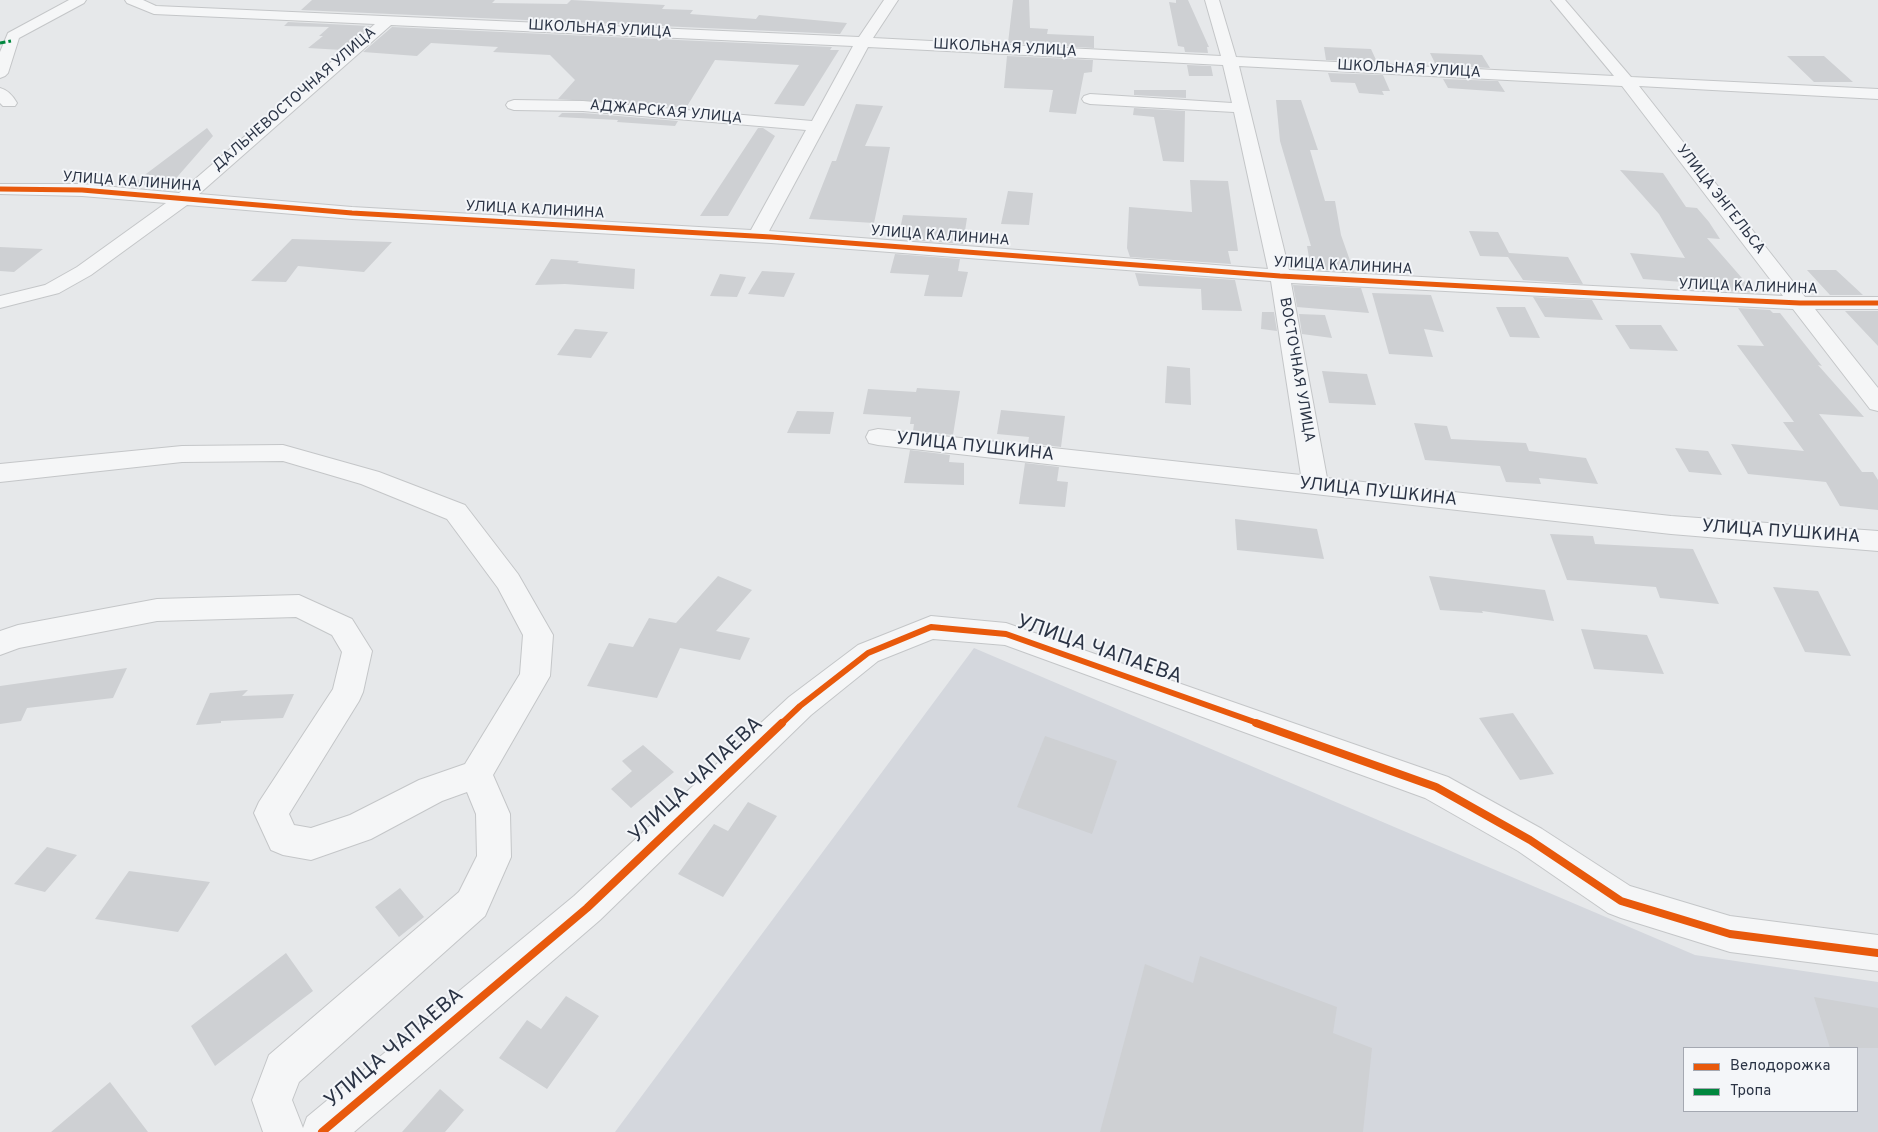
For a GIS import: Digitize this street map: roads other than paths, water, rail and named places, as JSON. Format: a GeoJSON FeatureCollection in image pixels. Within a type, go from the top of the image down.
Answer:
{"type":"FeatureCollection","features":[{"type":"Feature","properties":{"kind":"street"},"geometry":{"type":"LineString","coordinates":[[0,73],[13,36],[80,0]]}},
{"type":"Feature","properties":{"kind":"street"},"geometry":{"type":"LineString","coordinates":[[758,236],[863,42],[891,0]]}},
{"type":"Feature","properties":{"kind":"street","name":"ВОСТОЧНАЯ УЛИЦА"},"geometry":{"type":"LineString","coordinates":[[1212,0],[1230,61],[1280,276],[1316,487]]}},
{"type":"Feature","properties":{"kind":"street","name":"УЛИЦА ЭНГЕЛЬСА"},"geometry":{"type":"LineString","coordinates":[[1558,0],[1627,82],[1878,404]]}},
{"type":"Feature","properties":{"kind":"street","name":"ШКОЛЬНАЯ УЛИЦА"},"geometry":{"type":"LineString","coordinates":[[132,1],[154,10],[863,42],[1878,94]]}},
{"type":"Feature","properties":{"kind":"street","name":"ДАЛЬНЕВОСТОЧНАЯ УЛИЦА"},"geometry":{"type":"LineString","coordinates":[[0,302],[52,289],[84,271],[183,199],[388,20]]}},
{"type":"Feature","properties":{"kind":"street"},"geometry":{"type":"LineString","coordinates":[[1090,99],[1241,108]]}},
{"type":"Feature","properties":{"kind":"street","name":"АДЖАРСКАЯ УЛИЦА"},"geometry":{"type":"LineString","coordinates":[[514,105],[583,106],[817,126]]}},
{"type":"Feature","properties":{"kind":"street","name":"УЛИЦА КАЛИНИНА"},"geometry":{"type":"LineString","coordinates":[[0,189],[82,190],[352,213],[758,236],[1280,276],[1667,298],[1800,303],[1878,303]]}},
{"type":"Feature","properties":{"kind":"street","name":"УЛИЦА ПУШКИНА"},"geometry":{"type":"LineString","coordinates":[[878,438],[1671,525],[1878,541]]}},
{"type":"Feature","properties":{"kind":"street"},"geometry":{"type":"LineString","coordinates":[[0,473],[182,454],[283,453],[370,478],[456,512],[508,581],[538,635],[535,676],[476,774],[431,790],[359,828],[311,844],[283,839],[271,813],[348,692],[357,651],[342,627],[299,606],[158,610],[18,637],[0,643]]}},
{"type":"Feature","properties":{"kind":"street","name":"УЛИЦА ЧАПАЕВА"},"geometry":{"type":"LineString","coordinates":[[322,1132],[587,908],[800,706],[868,653],[931,627],[1006,634],[1436,787],[1530,840],[1621,902],[1730,934],[1878,953]]}},
{"type":"Feature","properties":{"kind":"street"},"geometry":{"type":"LineString","coordinates":[[284,1132],[272,1100],[283,1068],[472,904],[494,857],[494,814],[476,774]]}}]}
